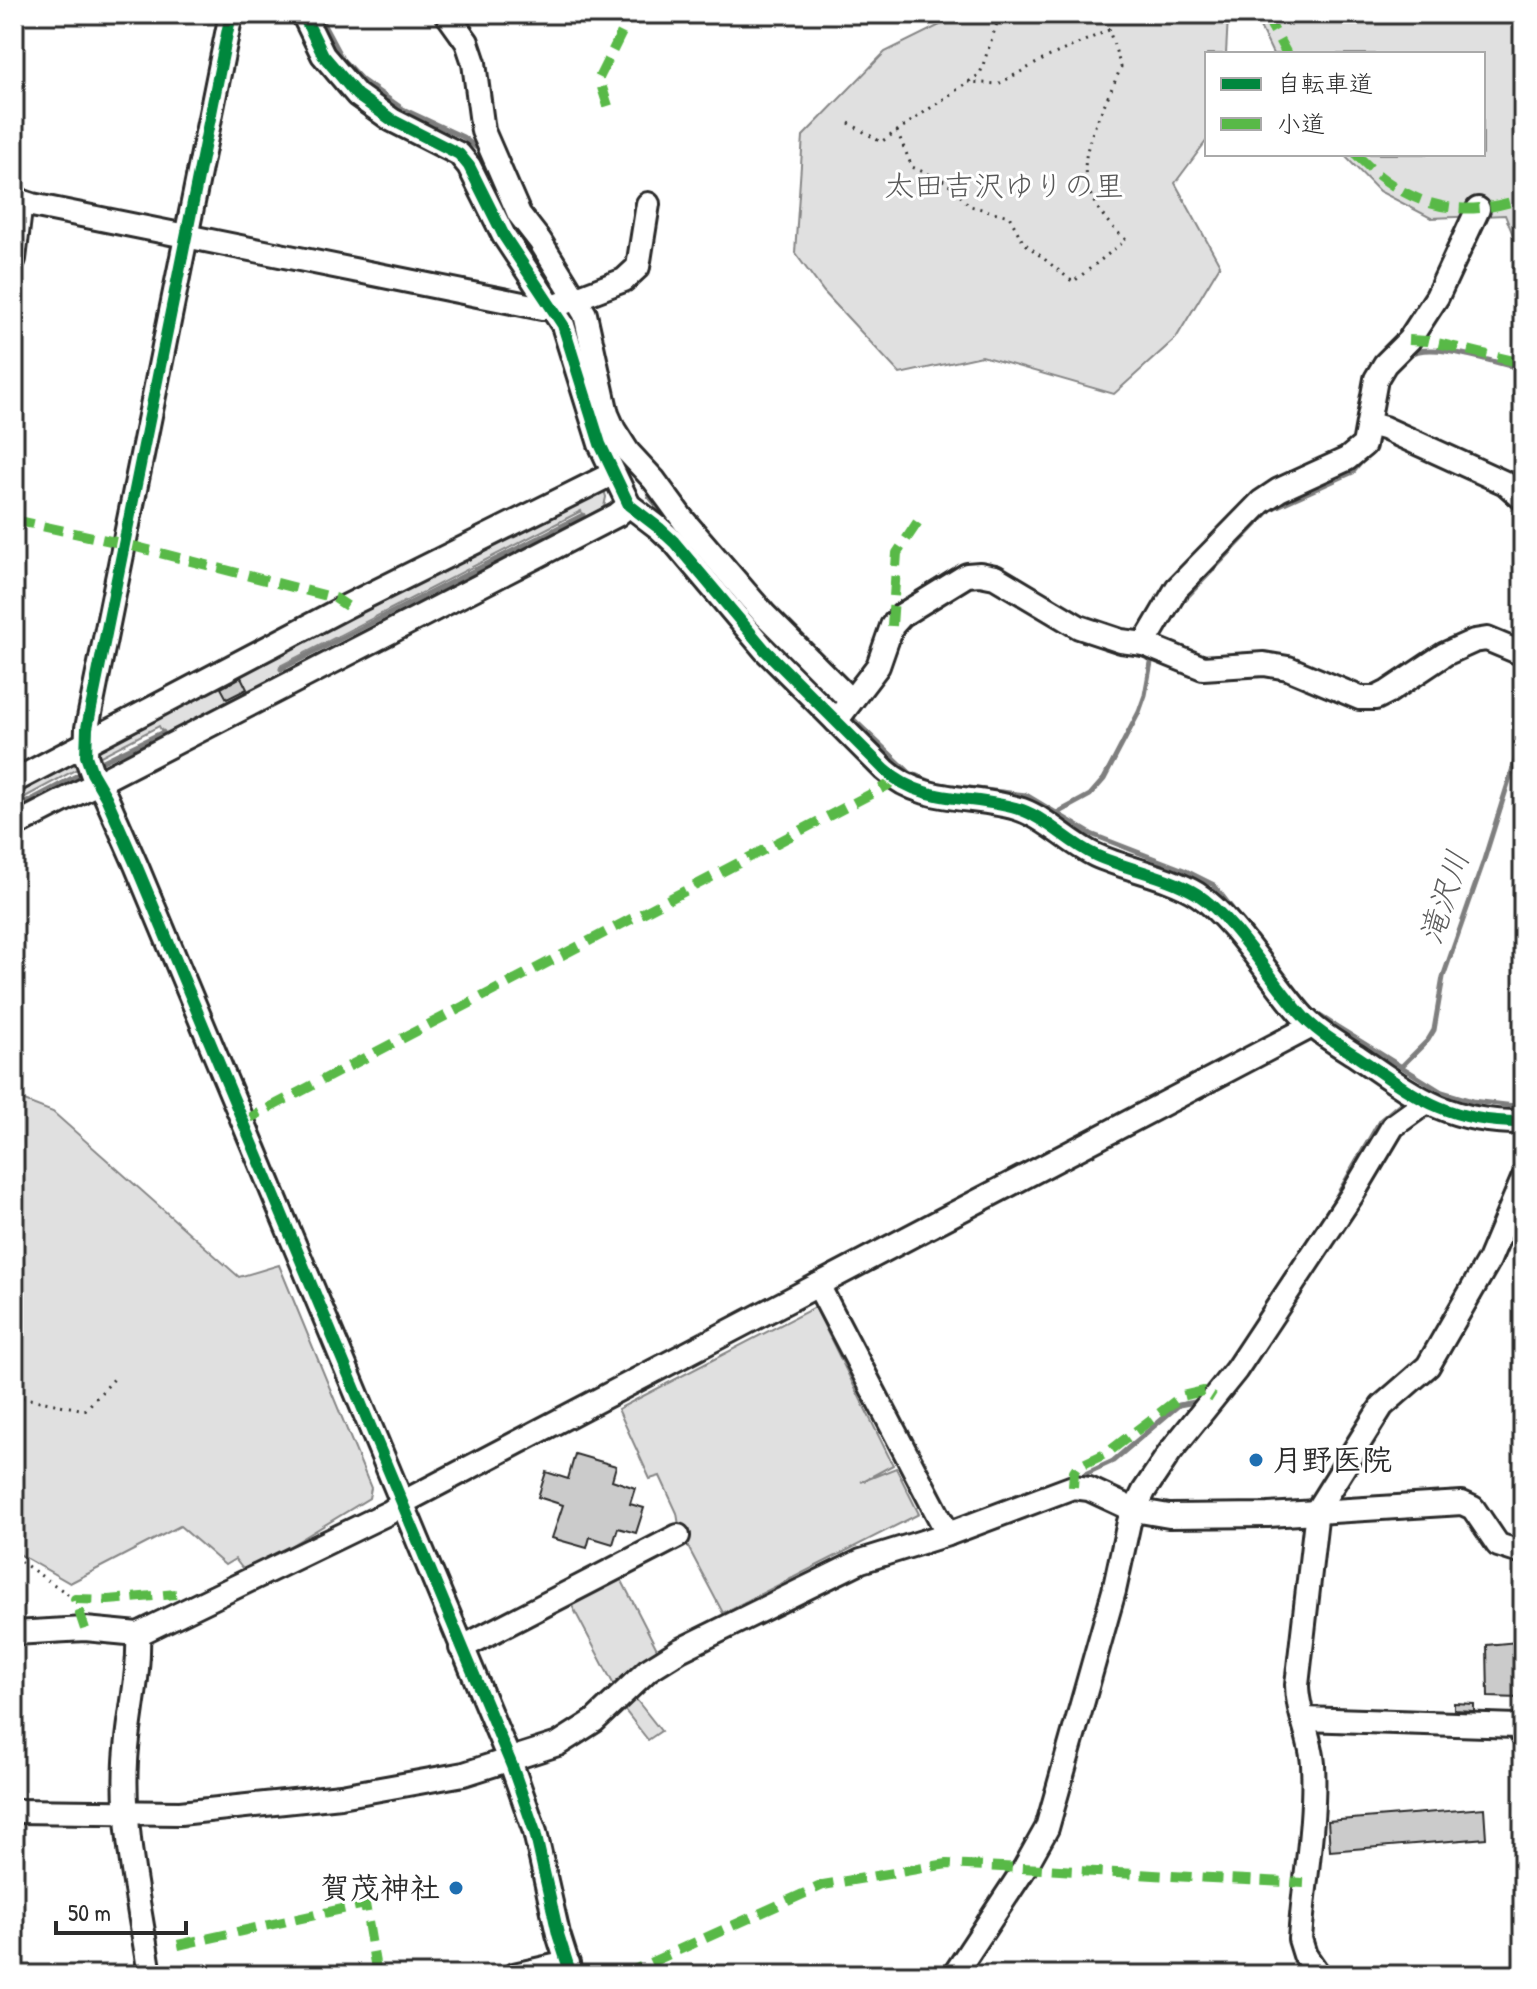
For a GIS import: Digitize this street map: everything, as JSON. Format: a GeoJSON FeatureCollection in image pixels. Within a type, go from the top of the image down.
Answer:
{"type":"FeatureCollection","features":[{"type":"Feature","properties":{"kind":"street"},"geometry":{"type":"LineString","coordinates":[[231,14],[85,745],[86,756],[136,865],[509,1760],[535,1832],[558,1934],[570,1969],[514,1975]]}},
{"type":"Feature","properties":{"kind":"street"},"geometry":{"type":"LineString","coordinates":[[303,14],[323,55],[357,95],[392,120],[471,143],[540,241],[564,302],[563,325],[585,401],[612,474],[629,505],[674,542],[765,650],[894,779],[935,796],[1022,810],[1094,855],[1177,884],[1199,895],[1224,918],[1312,1026],[1425,1103],[1453,1114],[1502,1123],[1523,1122]]}},
{"type":"Feature","properties":{"kind":"street"},"geometry":{"type":"LineString","coordinates":[[447,14],[467,42],[474,63],[469,166],[504,236],[564,302],[585,314],[607,414],[628,452],[764,614],[851,701]]}},
{"type":"Feature","properties":{"kind":"street"},"geometry":{"type":"LineString","coordinates":[[14,259],[18,200],[526,306],[564,302],[624,280],[634,273],[641,256],[648,204]]}},
{"type":"Feature","properties":{"kind":"street"},"geometry":{"type":"LineString","coordinates":[[1144,644],[1177,588],[1261,502],[1279,490],[1347,459],[1364,445],[1376,379],[1385,364],[1409,340],[1437,297],[1478,209]]}},
{"type":"Feature","properties":{"kind":"street"},"geometry":{"type":"LineString","coordinates":[[1369,424],[1505,483],[1523,499]]}},
{"type":"Feature","properties":{"kind":"street"},"geometry":{"type":"LineString","coordinates":[[14,781],[347,606],[612,474]]}},
{"type":"Feature","properties":{"kind":"street"},"geometry":{"type":"LineString","coordinates":[[14,826],[604,521],[629,505]]}},
{"type":"Feature","properties":{"kind":"street"},"geometry":{"type":"LineString","coordinates":[[836,721],[878,666],[892,626],[902,615],[967,575],[995,577],[1079,627],[1121,641],[1144,644],[1203,668],[1264,664],[1288,668],[1360,698],[1376,698],[1445,654],[1474,641],[1487,639],[1523,654]]}},
{"type":"Feature","properties":{"kind":"street"},"geometry":{"type":"LineString","coordinates":[[14,1633],[85,1629],[138,1634],[377,1519],[402,1503],[1312,1026]]}},
{"type":"Feature","properties":{"kind":"street"},"geometry":{"type":"LineString","coordinates":[[954,1975],[1024,1869],[1047,1828],[1134,1510],[1170,1452],[1236,1370],[1352,1195],[1393,1126],[1425,1103]]}},
{"type":"Feature","properties":{"kind":"street"},"geometry":{"type":"LineString","coordinates":[[1319,1975],[1305,1955],[1300,1939],[1313,1785],[1311,1741],[1303,1719],[1297,1685],[1317,1510],[1382,1406],[1428,1366],[1489,1260],[1523,1179]]}},
{"type":"Feature","properties":{"kind":"street"},"geometry":{"type":"LineString","coordinates":[[818,1285],[948,1534]]}},
{"type":"Feature","properties":{"kind":"street"},"geometry":{"type":"LineString","coordinates":[[14,1811],[180,1813],[341,1796],[464,1774],[558,1744],[578,1733],[648,1670],[680,1650],[861,1561],[948,1534],[1073,1487],[1089,1489],[1134,1510],[1169,1516],[1268,1515],[1462,1503],[1473,1508],[1498,1545],[1523,1553]]}},
{"type":"Feature","properties":{"kind":"street"},"geometry":{"type":"LineString","coordinates":[[461,1648],[678,1536]]}},
{"type":"Feature","properties":{"kind":"street"},"geometry":{"type":"LineString","coordinates":[[138,1634],[139,1654],[126,1763],[127,1813],[150,1975]]}},
{"type":"Feature","properties":{"kind":"street"},"geometry":{"type":"LineString","coordinates":[[1303,1719],[1517,1726],[1523,1736]]}},
{"type":"Feature","properties":{"kind":"path"},"geometry":{"type":"LineString","coordinates":[[849,123],[881,142],[980,74],[1000,14]]}},
{"type":"Feature","properties":{"kind":"path"},"geometry":{"type":"LineString","coordinates":[[968,82],[998,84],[1048,57],[1109,30],[1117,14]]}},
{"type":"Feature","properties":{"kind":"path"},"geometry":{"type":"LineString","coordinates":[[897,131],[912,167],[947,182],[970,206],[1009,216],[1023,242],[1073,282],[1126,240],[1104,220],[1087,190],[1084,157],[1121,67],[1109,30]]}},
{"type":"Feature","properties":{"kind":"path"},"geometry":{"type":"LineString","coordinates":[[14,1396],[85,1410],[115,1378]]}},
{"type":"Feature","properties":{"kind":"path"},"geometry":{"type":"LineString","coordinates":[[14,1557],[75,1599]]}},
{"type":"Feature","properties":{"kind":"green space","name":"太田吉沢ゆりの里"},"geometry":{"type":"Polygon","coordinates":[[[962,14],[1228,16],[1226,52],[1205,52],[1205,143],[1175,183],[1220,265],[1176,338],[1114,394],[982,356],[900,374],[824,292],[795,253],[803,136],[885,52],[962,14]]]}},
{"type":"Feature","properties":{"kind":"green space"},"geometry":{"type":"Polygon","coordinates":[[[1254,14],[1523,14],[1523,247],[1519,250],[1505,215],[1431,218],[1379,191],[1345,156],[1485,156],[1485,52],[1272,52],[1254,14]]]}},
{"type":"Feature","properties":{"kind":"green space"},"geometry":{"type":"Polygon","coordinates":[[[603,486],[606,497],[604,507],[584,518],[581,511],[280,666],[283,673],[165,738],[159,726],[97,758],[96,745],[603,486]]]}},
{"type":"Feature","properties":{"kind":"green space"},"geometry":{"type":"Polygon","coordinates":[[[74,761],[79,768],[14,803],[14,788],[74,761]]]}},
{"type":"Feature","properties":{"kind":"green space"},"geometry":{"type":"Polygon","coordinates":[[[14,1097],[53,1112],[239,1277],[279,1265],[371,1488],[369,1498],[246,1573],[235,1559],[225,1565],[180,1526],[70,1583],[14,1551],[14,1097]]]}},
{"type":"Feature","properties":{"kind":"green space"},"geometry":{"type":"Polygon","coordinates":[[[815,1307],[893,1465],[861,1482],[896,1468],[919,1514],[723,1613],[686,1543],[682,1544],[677,1513],[660,1476],[650,1479],[618,1409],[815,1307]]]}},
{"type":"Feature","properties":{"kind":"green space"},"geometry":{"type":"Polygon","coordinates":[[[619,1575],[659,1653],[616,1689],[570,1602],[619,1575]]]}},
{"type":"Feature","properties":{"kind":"green space"},"geometry":{"type":"Polygon","coordinates":[[[635,1698],[661,1731],[648,1740],[624,1709],[635,1698]]]}},
{"type":"Feature","properties":{"kind":"building"},"geometry":{"type":"Polygon","coordinates":[[[241,677],[247,689],[227,699],[221,688],[241,677]]]}},
{"type":"Feature","properties":{"kind":"building"},"geometry":{"type":"Polygon","coordinates":[[[575,1454],[616,1466],[612,1480],[635,1488],[630,1504],[644,1508],[636,1533],[618,1528],[613,1544],[590,1537],[587,1548],[552,1538],[563,1505],[538,1497],[546,1472],[568,1479],[575,1454]]]}},
{"type":"Feature","properties":{"kind":"building"},"geometry":{"type":"Polygon","coordinates":[[[1517,1642],[1520,1698],[1488,1697],[1487,1645],[1517,1642]]]}},
{"type":"Feature","properties":{"kind":"building"},"geometry":{"type":"Polygon","coordinates":[[[1454,1703],[1474,1704],[1474,1711],[1454,1710],[1454,1703]]]}},
{"type":"Feature","properties":{"kind":"building"},"geometry":{"type":"Polygon","coordinates":[[[1484,1808],[1486,1838],[1330,1851],[1328,1821],[1484,1808]]]}},
{"type":"Feature","properties":{"kind":"waterway"},"geometry":{"type":"LineString","coordinates":[[318,14],[342,59],[362,80],[403,109],[463,137],[478,149],[511,225],[551,279]]}},
{"type":"Feature","properties":{"kind":"waterway"},"geometry":{"type":"LineString","coordinates":[[1408,355],[1419,351],[1447,351],[1523,369]]}},
{"type":"Feature","properties":{"kind":"waterway"},"geometry":{"type":"LineString","coordinates":[[1178,606],[1271,509],[1353,472],[1367,455]]}},
{"type":"Feature","properties":{"kind":"waterway"},"geometry":{"type":"LineString","coordinates":[[623,461],[648,490]]}},
{"type":"Feature","properties":{"kind":"waterway"},"geometry":{"type":"LineString","coordinates":[[649,496],[674,526]]}},
{"type":"Feature","properties":{"kind":"waterway"},"geometry":{"type":"LineString","coordinates":[[281,669],[583,515]]}},
{"type":"Feature","properties":{"kind":"waterway"},"geometry":{"type":"LineString","coordinates":[[1057,813],[1090,795],[1104,779],[1139,712],[1152,657]]}},
{"type":"Feature","properties":{"kind":"waterway"},"geometry":{"type":"LineString","coordinates":[[804,670],[839,706]]}},
{"type":"Feature","properties":{"kind":"waterway"},"geometry":{"type":"LineString","coordinates":[[849,715],[910,773],[937,784],[1026,795],[1091,834],[1214,885],[1247,928]]}},
{"type":"Feature","properties":{"kind":"waterway"},"geometry":{"type":"LineString","coordinates":[[101,762],[163,732]]}},
{"type":"Feature","properties":{"kind":"waterway","name":"滝沢川"},"geometry":{"type":"LineString","coordinates":[[1402,1066],[1434,1030],[1443,977],[1523,736]]}},
{"type":"Feature","properties":{"kind":"waterway"},"geometry":{"type":"LineString","coordinates":[[14,809],[78,775]]}},
{"type":"Feature","properties":{"kind":"waterway"},"geometry":{"type":"LineString","coordinates":[[1273,961],[1312,1011],[1442,1092],[1472,1101],[1523,1107]]}},
{"type":"Feature","properties":{"kind":"waterway"},"geometry":{"type":"LineString","coordinates":[[1267,1303],[1333,1203],[1380,1121],[1405,1100]]}},
{"type":"Feature","properties":{"kind":"waterway"},"geometry":{"type":"LineString","coordinates":[[1085,1474],[1113,1461],[1179,1405],[1195,1402]]}},
{"type":"Feature","properties":{"kind":"marked path"},"geometry":{"type":"LineString","coordinates":[[608,106],[599,78],[631,14]]}},
{"type":"Feature","properties":{"kind":"marked path"},"geometry":{"type":"LineString","coordinates":[[1265,14],[1286,52]]}},
{"type":"Feature","properties":{"kind":"marked path"},"geometry":{"type":"LineString","coordinates":[[1358,156],[1393,185],[1432,204],[1476,208],[1523,198]]}},
{"type":"Feature","properties":{"kind":"marked path"},"geometry":{"type":"LineString","coordinates":[[1409,340],[1428,341],[1523,363]]}},
{"type":"Feature","properties":{"kind":"marked path"},"geometry":{"type":"LineString","coordinates":[[892,626],[897,553],[921,517]]}},
{"type":"Feature","properties":{"kind":"marked path"},"geometry":{"type":"LineString","coordinates":[[14,520],[125,544],[335,598],[347,606]]}},
{"type":"Feature","properties":{"kind":"marked path"},"geometry":{"type":"LineString","coordinates":[[242,1122],[888,785],[894,779]]}},
{"type":"Feature","properties":{"kind":"marked path"},"geometry":{"type":"LineString","coordinates":[[1073,1487],[1077,1467],[1107,1453],[1182,1396],[1203,1391],[1214,1398]]}},
{"type":"Feature","properties":{"kind":"marked path"},"geometry":{"type":"LineString","coordinates":[[85,1629],[75,1599],[108,1600],[176,1594]]}},
{"type":"Feature","properties":{"kind":"marked path"},"geometry":{"type":"LineString","coordinates":[[1517,1726],[1523,1726]]}},
{"type":"Feature","properties":{"kind":"marked path"},"geometry":{"type":"LineString","coordinates":[[623,1975],[823,1885],[947,1864],[1304,1883]]}},
{"type":"Feature","properties":{"kind":"marked path"},"geometry":{"type":"LineString","coordinates":[[178,1945],[365,1904],[377,1975]]}},
{"type":"Feature","properties":{"kind":"cycle path"},"geometry":{"type":"LineString","coordinates":[[231,14],[87,728],[86,756],[136,865],[512,1766],[535,1832],[558,1934],[571,1975]]}},
{"type":"Feature","properties":{"kind":"cycle path"},"geometry":{"type":"LineString","coordinates":[[303,14],[323,55],[357,95],[392,120],[459,154],[469,166],[504,236],[563,325],[600,444],[629,505],[674,542],[765,650],[885,770],[900,781],[933,794],[1022,810],[1095,855],[1173,882],[1197,894],[1224,918],[1300,1013],[1327,1037],[1434,1105],[1474,1118],[1523,1122]]}},
{"type":"Feature","properties":{"kind":"place","name":"月野医院"},"geometry":{"type":"Point","coordinates":[1256,1460]}},
{"type":"Feature","properties":{"kind":"place","name":"賀茂神社"},"geometry":{"type":"Point","coordinates":[456,1888]}}]}
